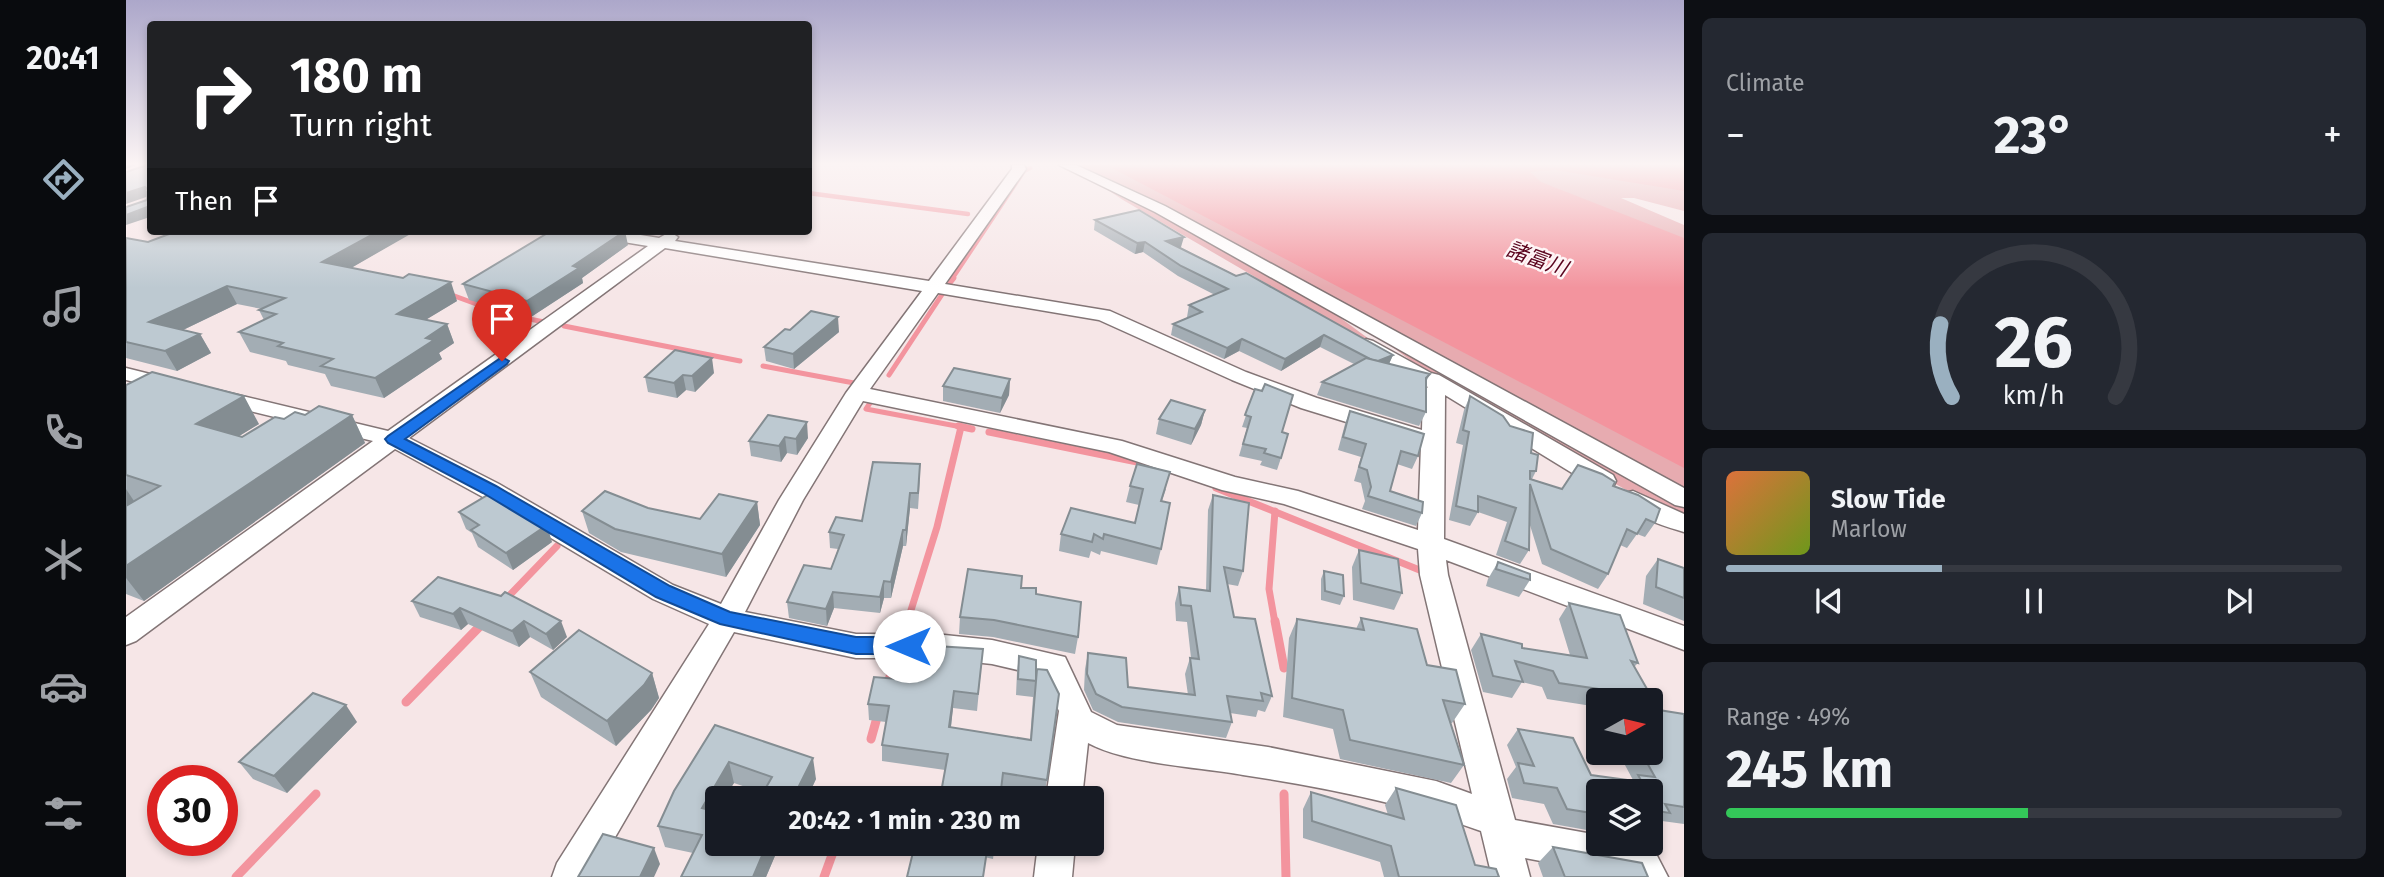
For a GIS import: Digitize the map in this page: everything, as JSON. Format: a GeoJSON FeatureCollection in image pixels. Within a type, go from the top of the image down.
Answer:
{"type":"FeatureCollection","features":[{"type":"Feature","properties":{"kind":"street"},"geometry":{"type":"LineString","coordinates":[[571,877],[727,619],[791,500],[857,393],[992,206]]}},
{"type":"Feature","properties":{"kind":"street"},"geometry":{"type":"LineString","coordinates":[[1126,206],[1311,313]]}},
{"type":"Feature","properties":{"kind":"street"},"geometry":{"type":"LineString","coordinates":[[1153,206],[1684,499]]}},
{"type":"Feature","properties":{"kind":"street"},"geometry":{"type":"LineString","coordinates":[[645,235],[670,237],[1104,315],[1239,376],[1309,403],[1433,441]]}},
{"type":"Feature","properties":{"kind":"street"},"geometry":{"type":"LineString","coordinates":[[126,633],[670,237]]}},
{"type":"Feature","properties":{"kind":"street"},"geometry":{"type":"LineString","coordinates":[[1338,307],[1351,321],[1443,387]]}},
{"type":"Feature","properties":{"kind":"street"},"geometry":{"type":"LineString","coordinates":[[1346,333],[1663,516],[1684,523]]}},
{"type":"Feature","properties":{"kind":"street"},"geometry":{"type":"LineString","coordinates":[[126,374],[393,439],[489,489],[663,592],[727,619],[856,646],[935,646],[992,652],[1054,666],[1075,711],[1066,786]]}},
{"type":"Feature","properties":{"kind":"street"},"geometry":{"type":"LineString","coordinates":[[1443,387],[1434,392],[1431,544],[1434,575],[1511,877]]}},
{"type":"Feature","properties":{"kind":"street"},"geometry":{"type":"LineString","coordinates":[[857,393],[1114,446],[1231,484],[1289,497],[1431,544],[1684,638]]}},
{"type":"Feature","properties":{"kind":"street"},"geometry":{"type":"LineString","coordinates":[[1074,719],[1112,739],[1268,763],[1436,798],[1498,827],[1640,861],[1649,877]]}},
{"type":"Feature","properties":{"kind":"street"},"geometry":{"type":"LineString","coordinates":[[1053,877],[1056,856]]}},
{"type":"Feature","properties":{"kind":"shaded area"},"geometry":{"type":"Polygon","coordinates":[[[1133,206],[1147,206],[1323,305],[1396,359],[1133,206]]]}},
{"type":"Feature","properties":{"kind":"shaded area"},"geometry":{"type":"Polygon","coordinates":[[[1162,206],[1200,206],[1684,439],[1684,493],[1162,206]]]}},
{"type":"Feature","properties":{"kind":"shaded area"},"geometry":{"type":"Polygon","coordinates":[[[1591,206],[1639,206],[1684,225],[1684,244],[1591,206]]]}},
{"type":"Feature","properties":{"kind":"shaded area"},"geometry":{"type":"Polygon","coordinates":[[[1664,206],[1684,206],[1684,211],[1664,206]]]}},
{"type":"Feature","properties":{"kind":"shaded area"},"geometry":{"type":"Polygon","coordinates":[[[1356,320],[1684,507],[1684,519],[1655,507],[1429,374],[1356,320]]]}},
{"type":"Feature","properties":{"kind":"water","name":"諸富川"},"geometry":{"type":"Polygon","coordinates":[[[1184,206],[1602,206],[1684,238],[1684,468],[1184,206]]]}},
{"type":"Feature","properties":{"kind":"building"},"geometry":{"type":"Polygon","coordinates":[[[129,206],[147,206],[126,215],[126,207],[129,206]]]}},
{"type":"Feature","properties":{"kind":"building"},"geometry":{"type":"Polygon","coordinates":[[[1139,210],[1184,237],[1166,241],[1236,276],[1246,273],[1393,355],[1378,361],[1372,360],[1324,335],[1285,359],[1242,339],[1227,348],[1173,324],[1202,312],[1189,305],[1228,289],[1181,266],[1145,242],[1137,243],[1095,220],[1139,210]]]}},
{"type":"Feature","properties":{"kind":"building"},"geometry":{"type":"Polygon","coordinates":[[[166,235],[372,235],[322,262],[403,278],[409,274],[451,282],[397,314],[447,324],[426,338],[434,340],[375,378],[321,366],[333,359],[278,346],[283,343],[239,332],[276,314],[259,310],[285,298],[227,286],[149,322],[200,334],[165,351],[126,342],[126,238],[148,242],[166,235]]]}},
{"type":"Feature","properties":{"kind":"building"},"geometry":{"type":"Polygon","coordinates":[[[544,235],[619,235],[573,266],[579,268],[527,301],[463,284],[544,235]]]}},
{"type":"Feature","properties":{"kind":"building"},"geometry":{"type":"Polygon","coordinates":[[[811,311],[838,317],[793,354],[764,347],[785,329],[790,330],[811,311]]]}},
{"type":"Feature","properties":{"kind":"building"},"geometry":{"type":"Polygon","coordinates":[[[675,350],[712,358],[692,376],[683,375],[674,383],[645,377],[675,350]]]}},
{"type":"Feature","properties":{"kind":"building"},"geometry":{"type":"Polygon","coordinates":[[[1366,358],[1430,374],[1426,378],[1426,412],[1322,382],[1366,358]]]}},
{"type":"Feature","properties":{"kind":"building"},"geometry":{"type":"Polygon","coordinates":[[[954,368],[1010,379],[1002,398],[943,386],[954,368]]]}},
{"type":"Feature","properties":{"kind":"building"},"geometry":{"type":"Polygon","coordinates":[[[152,372],[244,396],[196,424],[242,437],[275,417],[284,419],[295,412],[305,415],[319,406],[352,415],[126,566],[126,506],[160,486],[126,475],[126,385],[152,372]]]}},
{"type":"Feature","properties":{"kind":"building"},"geometry":{"type":"Polygon","coordinates":[[[1265,384],[1293,395],[1282,432],[1288,434],[1281,458],[1264,453],[1266,449],[1243,444],[1251,417],[1245,415],[1255,389],[1262,391],[1265,384]]]}},
{"type":"Feature","properties":{"kind":"building"},"geometry":{"type":"Polygon","coordinates":[[[1470,396],[1503,416],[1510,426],[1533,433],[1531,453],[1538,455],[1536,471],[1530,471],[1530,479],[1562,489],[1578,465],[1602,474],[1615,482],[1613,486],[1638,495],[1660,509],[1655,523],[1646,519],[1637,534],[1627,529],[1608,574],[1551,549],[1530,484],[1529,550],[1505,541],[1516,508],[1478,496],[1478,512],[1456,506],[1469,432],[1463,430],[1470,396]]]}},
{"type":"Feature","properties":{"kind":"building"},"geometry":{"type":"Polygon","coordinates":[[[1171,400],[1205,410],[1195,429],[1159,419],[1171,400]]]}},
{"type":"Feature","properties":{"kind":"building"},"geometry":{"type":"Polygon","coordinates":[[[1350,411],[1424,434],[1418,456],[1401,451],[1390,491],[1423,502],[1422,513],[1368,496],[1371,487],[1367,470],[1359,467],[1366,444],[1343,437],[1350,411]]]}},
{"type":"Feature","properties":{"kind":"building"},"geometry":{"type":"Polygon","coordinates":[[[768,415],[807,422],[796,439],[785,437],[779,446],[749,441],[768,415]]]}},
{"type":"Feature","properties":{"kind":"building"},"geometry":{"type":"Polygon","coordinates":[[[873,462],[920,464],[918,493],[910,493],[906,530],[903,530],[891,582],[884,581],[880,597],[833,592],[826,609],[787,602],[804,565],[831,569],[844,535],[829,532],[836,517],[862,521],[873,462]]]}},
{"type":"Feature","properties":{"kind":"building"},"geometry":{"type":"Polygon","coordinates":[[[1137,464],[1170,472],[1161,501],[1170,503],[1161,549],[1104,534],[1103,539],[1094,534],[1092,542],[1061,534],[1071,508],[1135,523],[1143,489],[1130,486],[1137,464]]]}},
{"type":"Feature","properties":{"kind":"building"},"geometry":{"type":"Polygon","coordinates":[[[605,491],[648,508],[700,519],[719,494],[757,502],[722,554],[615,529],[582,511],[605,491]]]}},
{"type":"Feature","properties":{"kind":"building"},"geometry":{"type":"Polygon","coordinates":[[[491,493],[547,525],[506,553],[471,530],[479,525],[459,512],[491,493]]]}},
{"type":"Feature","properties":{"kind":"building"},"geometry":{"type":"Polygon","coordinates":[[[1213,495],[1249,503],[1243,571],[1224,567],[1234,617],[1255,619],[1272,696],[1261,693],[1263,701],[1227,696],[1232,722],[1122,707],[1096,694],[1087,674],[1088,653],[1126,658],[1128,687],[1195,695],[1190,658],[1199,659],[1191,606],[1181,605],[1179,587],[1210,591],[1213,495]]]}},
{"type":"Feature","properties":{"kind":"building"},"geometry":{"type":"Polygon","coordinates":[[[1359,550],[1398,559],[1402,593],[1361,583],[1359,550]]]}},
{"type":"Feature","properties":{"kind":"building"},"geometry":{"type":"Polygon","coordinates":[[[1658,559],[1684,568],[1684,598],[1656,587],[1658,559]]]}},
{"type":"Feature","properties":{"kind":"building"},"geometry":{"type":"Polygon","coordinates":[[[1498,562],[1530,574],[1530,580],[1496,569],[1498,562]]]}},
{"type":"Feature","properties":{"kind":"building"},"geometry":{"type":"Polygon","coordinates":[[[968,569],[1022,576],[1021,588],[1036,588],[1036,594],[1081,602],[1078,637],[994,620],[960,617],[968,569]]]}},
{"type":"Feature","properties":{"kind":"building"},"geometry":{"type":"Polygon","coordinates":[[[1324,571],[1343,575],[1344,596],[1325,591],[1324,571]]]}},
{"type":"Feature","properties":{"kind":"building"},"geometry":{"type":"Polygon","coordinates":[[[438,577],[501,596],[505,592],[561,621],[546,634],[524,621],[512,631],[460,608],[453,614],[412,601],[438,577]]]}},
{"type":"Feature","properties":{"kind":"building"},"geometry":{"type":"Polygon","coordinates":[[[1569,603],[1620,615],[1638,663],[1631,661],[1646,688],[1592,688],[1559,683],[1553,671],[1515,661],[1523,682],[1493,676],[1481,634],[1522,644],[1522,648],[1587,658],[1569,603]]]}},
{"type":"Feature","properties":{"kind":"building"},"geometry":{"type":"Polygon","coordinates":[[[1361,618],[1417,629],[1427,665],[1456,670],[1465,704],[1443,700],[1464,765],[1350,740],[1343,710],[1292,698],[1297,619],[1364,630],[1361,618]]]}},
{"type":"Feature","properties":{"kind":"building"},"geometry":{"type":"Polygon","coordinates":[[[579,630],[652,673],[644,685],[607,721],[530,672],[579,630]]]}},
{"type":"Feature","properties":{"kind":"building"},"geometry":{"type":"Polygon","coordinates":[[[904,644],[983,649],[978,694],[954,691],[949,727],[1031,740],[1037,669],[1047,670],[1059,694],[1047,780],[1003,773],[1001,786],[942,786],[948,754],[882,745],[889,706],[868,704],[874,677],[897,679],[904,644]]]}},
{"type":"Feature","properties":{"kind":"building"},"geometry":{"type":"Polygon","coordinates":[[[1019,656],[1036,660],[1036,681],[1018,679],[1019,656]]]}},
{"type":"Feature","properties":{"kind":"building"},"geometry":{"type":"Polygon","coordinates":[[[313,693],[346,705],[274,776],[239,762],[313,693]]]}},
{"type":"Feature","properties":{"kind":"building"},"geometry":{"type":"Polygon","coordinates":[[[1663,711],[1684,714],[1684,807],[1665,804],[1670,813],[1663,812],[1663,779],[1640,779],[1638,775],[1655,777],[1648,765],[1663,765],[1663,711]]]}},
{"type":"Feature","properties":{"kind":"building"},"geometry":{"type":"Polygon","coordinates":[[[715,725],[813,758],[799,786],[767,786],[772,777],[729,762],[715,786],[705,786],[705,803],[702,808],[705,809],[705,856],[762,856],[753,877],[681,877],[702,835],[658,826],[674,791],[715,725]]]}},
{"type":"Feature","properties":{"kind":"building"},"geometry":{"type":"Polygon","coordinates":[[[1518,729],[1573,738],[1591,775],[1620,779],[1586,779],[1586,812],[1567,809],[1557,788],[1524,783],[1518,763],[1534,766],[1518,729]]]}},
{"type":"Feature","properties":{"kind":"building"},"geometry":{"type":"Polygon","coordinates":[[[1396,788],[1456,805],[1475,865],[1496,869],[1499,877],[1399,877],[1391,846],[1312,821],[1311,792],[1404,819],[1396,788]]]}},
{"type":"Feature","properties":{"kind":"building"},"geometry":{"type":"Polygon","coordinates":[[[603,834],[654,848],[640,877],[578,877],[603,834]]]}},
{"type":"Feature","properties":{"kind":"building"},"geometry":{"type":"Polygon","coordinates":[[[1553,847],[1586,853],[1586,856],[1603,856],[1642,863],[1648,877],[1565,877],[1553,847]]]}},
{"type":"Feature","properties":{"kind":"building"},"geometry":{"type":"Polygon","coordinates":[[[912,856],[986,856],[983,877],[907,877],[912,856]]]}},
{"type":"Feature","properties":{"kind":"waterway"},"geometry":{"type":"LineString","coordinates":[[906,206],[968,214]]}},
{"type":"Feature","properties":{"kind":"waterway"},"geometry":{"type":"LineString","coordinates":[[952,279],[1001,206]]}},
{"type":"Feature","properties":{"kind":"waterway"},"geometry":{"type":"LineString","coordinates":[[950,283],[954,278]]}},
{"type":"Feature","properties":{"kind":"waterway"},"geometry":{"type":"LineString","coordinates":[[889,375],[943,293]]}},
{"type":"Feature","properties":{"kind":"waterway"},"geometry":{"type":"LineString","coordinates":[[449,294],[501,313],[544,322]]}},
{"type":"Feature","properties":{"kind":"waterway"},"geometry":{"type":"LineString","coordinates":[[564,326],[740,361]]}},
{"type":"Feature","properties":{"kind":"waterway"},"geometry":{"type":"LineString","coordinates":[[763,366],[854,383]]}},
{"type":"Feature","properties":{"kind":"waterway"},"geometry":{"type":"LineString","coordinates":[[870,403],[866,409],[967,428]]}},
{"type":"Feature","properties":{"kind":"waterway"},"geometry":{"type":"LineString","coordinates":[[958,426],[972,429]]}},
{"type":"Feature","properties":{"kind":"waterway"},"geometry":{"type":"LineString","coordinates":[[907,623],[937,527],[961,427]]}},
{"type":"Feature","properties":{"kind":"waterway"},"geometry":{"type":"LineString","coordinates":[[989,432],[1147,464]]}},
{"type":"Feature","properties":{"kind":"waterway"},"geometry":{"type":"LineString","coordinates":[[1216,488],[1275,512]]}},
{"type":"Feature","properties":{"kind":"waterway"},"geometry":{"type":"LineString","coordinates":[[1275,512],[1422,571]]}},
{"type":"Feature","properties":{"kind":"waterway"},"geometry":{"type":"LineString","coordinates":[[1275,512],[1269,589],[1275,623]]}},
{"type":"Feature","properties":{"kind":"waterway"},"geometry":{"type":"LineString","coordinates":[[505,600],[557,546]]}},
{"type":"Feature","properties":{"kind":"waterway"},"geometry":{"type":"LineString","coordinates":[[905,630],[908,621]]}},
{"type":"Feature","properties":{"kind":"waterway"},"geometry":{"type":"LineString","coordinates":[[1275,621],[1284,668]]}},
{"type":"Feature","properties":{"kind":"waterway"},"geometry":{"type":"LineString","coordinates":[[406,702],[483,623]]}},
{"type":"Feature","properties":{"kind":"waterway"},"geometry":{"type":"LineString","coordinates":[[888,683],[896,658]]}},
{"type":"Feature","properties":{"kind":"waterway"},"geometry":{"type":"LineString","coordinates":[[871,739],[878,714]]}},
{"type":"Feature","properties":{"kind":"waterway"},"geometry":{"type":"LineString","coordinates":[[236,877],[316,794]]}},
{"type":"Feature","properties":{"kind":"waterway"},"geometry":{"type":"LineString","coordinates":[[1284,794],[1286,877]]}},
{"type":"Feature","properties":{"kind":"waterway"},"geometry":{"type":"LineString","coordinates":[[824,877],[832,856]]}},
{"type":"Feature","properties":{"kind":"route"},"geometry":{"type":"LineString","coordinates":[[502,361],[393,439],[489,489],[663,592],[727,619],[856,646],[909,646]]}}]}
